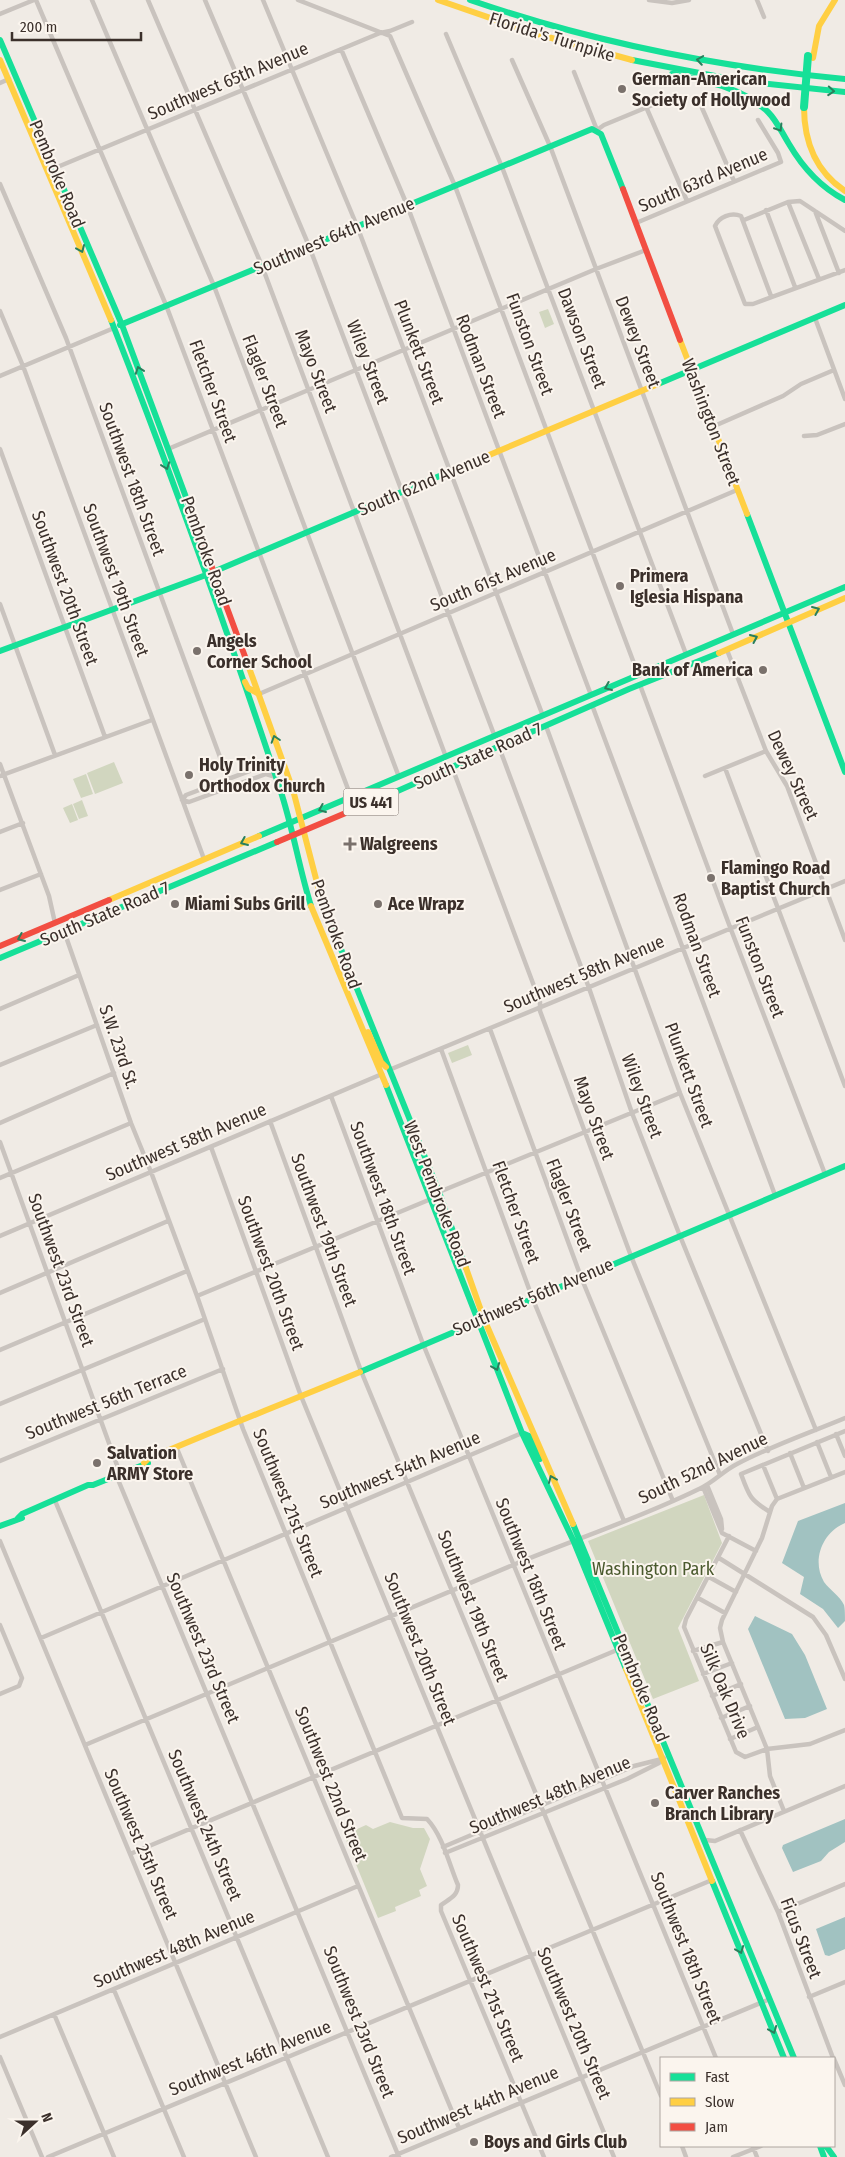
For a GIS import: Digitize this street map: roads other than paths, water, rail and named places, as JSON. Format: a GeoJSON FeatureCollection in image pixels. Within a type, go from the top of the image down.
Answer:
{"type":"FeatureCollection","features":[{"type":"Feature","properties":{"kind":"main road","name":"Florida's Turnpike"},"geometry":{"type":"LineString","coordinates":[[438,0],[522,30],[645,64],[753,82],[845,92]]}},
{"type":"Feature","properties":{"kind":"main road","name":"Florida's Turnpike"},"geometry":{"type":"LineString","coordinates":[[470,0],[524,19],[632,49],[765,71],[845,78]]}},
{"type":"Feature","properties":{"kind":"main road"},"geometry":{"type":"LineString","coordinates":[[830,0],[814,26],[804,129],[813,156],[829,179],[845,191]]}},
{"type":"Feature","properties":{"kind":"main road"},"geometry":{"type":"LineString","coordinates":[[811,57],[819,26],[835,0]]}},
{"type":"Feature","properties":{"kind":"main road","name":"Pembroke Road"},"geometry":{"type":"LineString","coordinates":[[0,40],[209,573],[259,694],[293,790],[323,904],[389,1070]]}},
{"type":"Feature","properties":{"kind":"main road","name":"Pembroke Road"},"geometry":{"type":"LineString","coordinates":[[0,60],[32,124],[47,162],[55,168],[122,325],[168,449],[209,573],[227,639],[276,777],[301,874],[315,917],[382,1074]]}},
{"type":"Feature","properties":{"kind":"main road"},"geometry":{"type":"LineString","coordinates":[[645,64],[662,71],[728,88],[755,101],[769,112],[808,174],[820,186],[845,200]]}},
{"type":"Feature","properties":{"kind":"main road"},"geometry":{"type":"LineString","coordinates":[[807,108],[809,134],[816,152],[826,168],[845,186]]}},
{"type":"Feature","properties":{"kind":"main road","name":"Southwest 64th Avenue"},"geometry":{"type":"LineString","coordinates":[[114,328],[550,146],[592,129],[597,130]]}},
{"type":"Feature","properties":{"kind":"main road","name":"Washington Street"},"geometry":{"type":"LineString","coordinates":[[597,130],[601,134],[636,223],[712,427],[845,772]]}},
{"type":"Feature","properties":{"kind":"main road","name":"South 62nd Avenue"},"geometry":{"type":"LineString","coordinates":[[0,651],[160,593],[259,553],[845,305]]}},
{"type":"Feature","properties":{"kind":"main road"},"geometry":{"type":"LineString","coordinates":[[136,383],[142,392],[160,442],[168,449]]}},
{"type":"Feature","properties":{"kind":"main road","name":"South State Road 7"},"geometry":{"type":"LineString","coordinates":[[0,946],[508,732],[638,674],[845,587]]}},
{"type":"Feature","properties":{"kind":"main road","name":"South State Road 7"},"geometry":{"type":"LineString","coordinates":[[0,958],[452,767],[629,689],[727,650],[845,598]]}},
{"type":"Feature","properties":{"kind":"main road"},"geometry":{"type":"LineString","coordinates":[[227,639],[232,646],[248,688],[254,693],[259,694]]}},
{"type":"Feature","properties":{"kind":"main road"},"geometry":{"type":"LineString","coordinates":[[640,685],[653,668]]}},
{"type":"Feature","properties":{"kind":"main road"},"geometry":{"type":"LineString","coordinates":[[629,689],[638,674]]}},
{"type":"Feature","properties":{"kind":"main road"},"geometry":{"type":"LineString","coordinates":[[499,746],[501,737],[508,732]]}},
{"type":"Feature","properties":{"kind":"main road"},"geometry":{"type":"LineString","coordinates":[[486,752],[492,746],[494,737]]}},
{"type":"Feature","properties":{"kind":"main road"},"geometry":{"type":"LineString","coordinates":[[123,906],[138,887]]}},
{"type":"Feature","properties":{"kind":"main road"},"geometry":{"type":"LineString","coordinates":[[64,931],[66,923],[74,915]]}},
{"type":"Feature","properties":{"kind":"main road"},"geometry":{"type":"LineString","coordinates":[[46,938],[55,923]]}},
{"type":"Feature","properties":{"kind":"main road"},"geometry":{"type":"LineString","coordinates":[[362,1028],[370,1036],[381,1062],[389,1070]]}},
{"type":"Feature","properties":{"kind":"main road","name":"West Pembroke Road"},"geometry":{"type":"LineString","coordinates":[[389,1070],[439,1192],[481,1320]]}},
{"type":"Feature","properties":{"kind":"main road"},"geometry":{"type":"LineString","coordinates":[[382,1074],[387,1076],[392,1084],[407,1114]]}},
{"type":"Feature","properties":{"kind":"main road","name":"West Pembroke Road"},"geometry":{"type":"LineString","coordinates":[[382,1074],[481,1320]]}},
{"type":"Feature","properties":{"kind":"main road"},"geometry":{"type":"LineString","coordinates":[[413,1152],[422,1163],[431,1186],[439,1192]]}},
{"type":"Feature","properties":{"kind":"main road","name":"Southwest 56th Avenue"},"geometry":{"type":"LineString","coordinates":[[144,1463],[148,1459],[213,1431],[361,1371],[581,1276],[845,1166]]}},
{"type":"Feature","properties":{"kind":"main road"},"geometry":{"type":"LineString","coordinates":[[431,1199],[440,1206],[448,1228],[453,1234]]}},
{"type":"Feature","properties":{"kind":"main road","name":"Pembroke Road"},"geometry":{"type":"LineString","coordinates":[[481,1320],[522,1433],[577,1541],[617,1650],[705,1840],[794,2057]]}},
{"type":"Feature","properties":{"kind":"main road","name":"Pembroke Road"},"geometry":{"type":"LineString","coordinates":[[481,1320],[526,1416],[577,1541],[644,1694],[684,1813],[784,2057]]}},
{"type":"Feature","properties":{"kind":"main road"},"geometry":{"type":"LineString","coordinates":[[505,1390],[511,1395],[520,1416],[526,1416]]}},
{"type":"Feature","properties":{"kind":"main road","name":"Southwest 56th Avenue"},"geometry":{"type":"LineString","coordinates":[[0,1526],[215,1434],[221,1429]]}},
{"type":"Feature","properties":{"kind":"main road"},"geometry":{"type":"LineString","coordinates":[[522,1433],[529,1436],[538,1457],[545,1463]]}},
{"type":"Feature","properties":{"kind":"main road","name":"Southwest 56th Avenue"},"geometry":{"type":"LineString","coordinates":[[18,1518],[22,1514],[88,1484],[93,1485]]}},
{"type":"Feature","properties":{"kind":"main road"},"geometry":{"type":"LineString","coordinates":[[600,1608],[608,1617],[616,1636],[622,1642]]}},
{"type":"Feature","properties":{"kind":"main road"},"geometry":{"type":"LineString","coordinates":[[617,1650],[625,1656],[638,1686],[644,1694]]}},
{"type":"Feature","properties":{"kind":"main road"},"geometry":{"type":"LineString","coordinates":[[684,1813],[698,1836],[710,1864],[716,1867]]}},
{"type":"Feature","properties":{"kind":"main road"},"geometry":{"type":"LineString","coordinates":[[712,1880],[719,1885],[743,1933]]}},
{"type":"Feature","properties":{"kind":"street"},"geometry":{"type":"LineString","coordinates":[[0,14],[35,0]]}},
{"type":"Feature","properties":{"kind":"street","name":"Fletcher Street"},"geometry":{"type":"LineString","coordinates":[[35,0],[166,305],[351,797]]}},
{"type":"Feature","properties":{"kind":"street","name":"Flagler Street"},"geometry":{"type":"LineString","coordinates":[[92,0],[214,286],[399,777]]}},
{"type":"Feature","properties":{"kind":"street","name":"Mayo Street"},"geometry":{"type":"LineString","coordinates":[[148,0],[262,266],[446,757]]}},
{"type":"Feature","properties":{"kind":"street","name":"Wiley Street"},"geometry":{"type":"LineString","coordinates":[[205,0],[310,246],[494,737]]}},
{"type":"Feature","properties":{"kind":"street","name":"Plunkett Street"},"geometry":{"type":"LineString","coordinates":[[263,0],[357,226],[543,716]]}},
{"type":"Feature","properties":{"kind":"street"},"geometry":{"type":"LineString","coordinates":[[298,0],[380,33]]}},
{"type":"Feature","properties":{"kind":"street"},"geometry":{"type":"LineString","coordinates":[[649,0],[672,3],[689,0]]}},
{"type":"Feature","properties":{"kind":"street"},"geometry":{"type":"LineString","coordinates":[[758,0],[764,17]]}},
{"type":"Feature","properties":{"kind":"street","name":"Southwest 65th Avenue"},"geometry":{"type":"LineString","coordinates":[[55,168],[380,33],[412,22]]}},
{"type":"Feature","properties":{"kind":"street","name":"Funston Street"},"geometry":{"type":"LineString","coordinates":[[380,33],[390,36],[455,186],[638,674]]}},
{"type":"Feature","properties":{"kind":"street","name":"Dawson Street"},"geometry":{"type":"LineString","coordinates":[[446,34],[502,167],[686,654]]}},
{"type":"Feature","properties":{"kind":"street","name":"Rodman Street"},"geometry":{"type":"LineString","coordinates":[[341,49],[407,205],[591,695]]}},
{"type":"Feature","properties":{"kind":"street","name":"Dewey Street"},"geometry":{"type":"LineString","coordinates":[[512,60],[550,146],[733,634]]}},
{"type":"Feature","properties":{"kind":"street","name":"Washington Street"},"geometry":{"type":"LineString","coordinates":[[574,72],[597,130]]}},
{"type":"Feature","properties":{"kind":"street"},"geometry":{"type":"LineString","coordinates":[[0,83],[9,80]]}},
{"type":"Feature","properties":{"kind":"street","name":"Southwest 64th Avenue"},"geometry":{"type":"LineString","coordinates":[[597,130],[604,125],[667,99]]}},
{"type":"Feature","properties":{"kind":"street"},"geometry":{"type":"LineString","coordinates":[[647,108],[687,201]]}},
{"type":"Feature","properties":{"kind":"street"},"geometry":{"type":"LineString","coordinates":[[702,108],[734,181]]}},
{"type":"Feature","properties":{"kind":"street","name":"South 63rd Avenue"},"geometry":{"type":"LineString","coordinates":[[636,223],[781,162],[778,152],[758,120]]}},
{"type":"Feature","properties":{"kind":"street","name":"Southwest 18th Street"},"geometry":{"type":"LineString","coordinates":[[0,184],[68,346],[231,787]]}},
{"type":"Feature","properties":{"kind":"street"},"geometry":{"type":"LineString","coordinates":[[744,220],[788,202],[800,201],[845,231]]}},
{"type":"Feature","properties":{"kind":"street"},"geometry":{"type":"LineString","coordinates":[[788,202],[819,279]]}},
{"type":"Feature","properties":{"kind":"street"},"geometry":{"type":"LineString","coordinates":[[766,210],[795,287]]}},
{"type":"Feature","properties":{"kind":"street"},"geometry":{"type":"LineString","coordinates":[[815,211],[839,273]]}},
{"type":"Feature","properties":{"kind":"street"},"geometry":{"type":"LineString","coordinates":[[771,296],[744,220],[738,214],[728,215],[717,221],[715,226],[744,304],[753,304],[845,270]]}},
{"type":"Feature","properties":{"kind":"street"},"geometry":{"type":"LineString","coordinates":[[168,449],[309,391],[548,288],[646,250]]}},
{"type":"Feature","properties":{"kind":"street","name":"Southwest 19th Street"},"geometry":{"type":"LineString","coordinates":[[0,311],[24,366],[204,859]]}},
{"type":"Feature","properties":{"kind":"street"},"geometry":{"type":"LineString","coordinates":[[815,318],[845,398]]}},
{"type":"Feature","properties":{"kind":"street","name":"Southwest 64th Avenue"},"geometry":{"type":"LineString","coordinates":[[0,376],[114,328]]}},
{"type":"Feature","properties":{"kind":"street"},"geometry":{"type":"LineString","coordinates":[[712,427],[783,396],[801,384],[834,370]]}},
{"type":"Feature","properties":{"kind":"street"},"geometry":{"type":"LineString","coordinates":[[804,436],[818,435],[845,424]]}},
{"type":"Feature","properties":{"kind":"street","name":"Southwest 20th Street"},"geometry":{"type":"LineString","coordinates":[[0,449],[105,737]]}},
{"type":"Feature","properties":{"kind":"street","name":"South 61st Avenue"},"geometry":{"type":"LineString","coordinates":[[259,694],[737,490]]}},
{"type":"Feature","properties":{"kind":"street"},"geometry":{"type":"LineString","coordinates":[[0,604],[55,755]]}},
{"type":"Feature","properties":{"kind":"street","name":"Dewey Street"},"geometry":{"type":"LineString","coordinates":[[727,650],[766,752],[787,786],[845,940]]}},
{"type":"Feature","properties":{"kind":"street","name":"Funston Street"},"geometry":{"type":"LineString","coordinates":[[640,685],[730,928],[825,1174]]}},
{"type":"Feature","properties":{"kind":"street","name":"Rodman Street"},"geometry":{"type":"LineString","coordinates":[[592,705],[775,1195]]}},
{"type":"Feature","properties":{"kind":"street"},"geometry":{"type":"LineString","coordinates":[[2,775],[152,720]]}},
{"type":"Feature","properties":{"kind":"street","name":"Plunkett Street"},"geometry":{"type":"LineString","coordinates":[[546,726],[680,1093],[816,1430]]}},
{"type":"Feature","properties":{"kind":"street","name":"Wiley Street"},"geometry":{"type":"LineString","coordinates":[[499,746],[589,988],[632,1113],[680,1236],[768,1450]]}},
{"type":"Feature","properties":{"kind":"street"},"geometry":{"type":"LineString","coordinates":[[705,776],[766,752]]}},
{"type":"Feature","properties":{"kind":"street"},"geometry":{"type":"LineString","coordinates":[[268,755],[266,762],[260,766],[186,795],[182,800],[189,802],[266,774],[276,777]]}},
{"type":"Feature","properties":{"kind":"street"},"geometry":{"type":"LineString","coordinates":[[0,764],[2,775],[41,874],[55,923]]}},
{"type":"Feature","properties":{"kind":"street","name":"Mayo Street"},"geometry":{"type":"LineString","coordinates":[[452,767],[540,1002],[540,1008],[584,1132],[631,1256],[720,1475]]}},
{"type":"Feature","properties":{"kind":"street"},"geometry":{"type":"LineString","coordinates":[[725,768],[845,1086]]}},
{"type":"Feature","properties":{"kind":"street"},"geometry":{"type":"LineString","coordinates":[[0,832],[22,824]]}},
{"type":"Feature","properties":{"kind":"street"},"geometry":{"type":"LineString","coordinates":[[0,890],[41,874]]}},
{"type":"Feature","properties":{"kind":"street","name":"Southwest 58th Avenue"},"geometry":{"type":"LineString","coordinates":[[389,1070],[589,988],[778,907],[845,881]]}},
{"type":"Feature","properties":{"kind":"street","name":"S.W. 23rd St."},"geometry":{"type":"LineString","coordinates":[[64,931],[131,1123],[151,1172]]}},
{"type":"Feature","properties":{"kind":"street"},"geometry":{"type":"LineString","coordinates":[[0,1009],[79,975]]}},
{"type":"Feature","properties":{"kind":"street"},"geometry":{"type":"LineString","coordinates":[[0,1065],[97,1025]]}},
{"type":"Feature","properties":{"kind":"street","name":"Flagler Street"},"geometry":{"type":"LineString","coordinates":[[490,1029],[581,1276],[673,1501]]}},
{"type":"Feature","properties":{"kind":"street","name":"Fletcher Street"},"geometry":{"type":"LineString","coordinates":[[441,1050],[532,1297],[624,1522]]}},
{"type":"Feature","properties":{"kind":"street"},"geometry":{"type":"LineString","coordinates":[[0,1123],[114,1073]]}},
{"type":"Feature","properties":{"kind":"street","name":"Southwest 58th Avenue"},"geometry":{"type":"LineString","coordinates":[[0,1236],[382,1074]]}},
{"type":"Feature","properties":{"kind":"street"},"geometry":{"type":"LineString","coordinates":[[439,1192],[680,1093]]}},
{"type":"Feature","properties":{"kind":"street","name":"Southwest 18th Street"},"geometry":{"type":"LineString","coordinates":[[331,1096],[423,1344],[512,1565],[716,2057]]}},
{"type":"Feature","properties":{"kind":"street","name":"Southwest 19th Street"},"geometry":{"type":"LineString","coordinates":[[270,1122],[361,1371],[660,2094]]}},
{"type":"Feature","properties":{"kind":"street"},"geometry":{"type":"LineString","coordinates":[[0,1178],[131,1123]]}},
{"type":"Feature","properties":{"kind":"street","name":"Southwest 23rd Street"},"geometry":{"type":"LineString","coordinates":[[0,1142],[118,1468],[119,1482],[399,2156]]}},
{"type":"Feature","properties":{"kind":"street","name":"Southwest 20th Street"},"geometry":{"type":"LineString","coordinates":[[211,1147],[301,1396],[614,2157]]}},
{"type":"Feature","properties":{"kind":"street","name":"Southwest 21st Street"},"geometry":{"type":"LineString","coordinates":[[151,1172],[197,1296],[240,1421],[402,1818],[427,1819],[433,1826],[443,1848]]}},
{"type":"Feature","properties":{"kind":"street"},"geometry":{"type":"LineString","coordinates":[[197,1296],[315,1245],[431,1199]]}},
{"type":"Feature","properties":{"kind":"street"},"geometry":{"type":"LineString","coordinates":[[0,1293],[168,1222]]}},
{"type":"Feature","properties":{"kind":"street"},"geometry":{"type":"LineString","coordinates":[[0,1350],[187,1271]]}},
{"type":"Feature","properties":{"kind":"street"},"geometry":{"type":"LineString","coordinates":[[0,1404],[204,1319]]}},
{"type":"Feature","properties":{"kind":"street","name":"Southwest 56th Terrace"},"geometry":{"type":"LineString","coordinates":[[0,1460],[223,1369]]}},
{"type":"Feature","properties":{"kind":"street","name":"South 52nd Avenue"},"geometry":{"type":"LineString","coordinates":[[85,1746],[562,1544],[577,1541],[673,1501],[705,1486],[735,1465],[845,1418]]}},
{"type":"Feature","properties":{"kind":"street"},"geometry":{"type":"LineString","coordinates":[[770,1512],[755,1504],[741,1474],[845,1430]]}},
{"type":"Feature","properties":{"kind":"street","name":"Southwest 54th Avenue"},"geometry":{"type":"LineString","coordinates":[[41,1638],[522,1433]]}},
{"type":"Feature","properties":{"kind":"street"},"geometry":{"type":"LineString","coordinates":[[836,1434],[845,1456]]}},
{"type":"Feature","properties":{"kind":"street"},"geometry":{"type":"LineString","coordinates":[[817,1442],[831,1477]]}},
{"type":"Feature","properties":{"kind":"street","name":"Southwest 22nd Street"},"geometry":{"type":"LineString","coordinates":[[178,1450],[459,2128]]}},
{"type":"Feature","properties":{"kind":"street"},"geometry":{"type":"LineString","coordinates":[[790,1453],[804,1488]]}},
{"type":"Feature","properties":{"kind":"street"},"geometry":{"type":"LineString","coordinates":[[763,1465],[777,1498]]}},
{"type":"Feature","properties":{"kind":"street"},"geometry":{"type":"LineString","coordinates":[[784,1811],[770,1776],[768,1749],[723,1642],[720,1628],[725,1613],[756,1550],[777,1498],[845,1472]]}},
{"type":"Feature","properties":{"kind":"street"},"geometry":{"type":"LineString","coordinates":[[705,1486],[722,1519],[722,1533],[756,1550]]}},
{"type":"Feature","properties":{"kind":"street","name":"Southwest 24th Street"},"geometry":{"type":"LineString","coordinates":[[56,1503],[328,2157]]}},
{"type":"Feature","properties":{"kind":"street","name":"Silk Oak Drive"},"geometry":{"type":"LineString","coordinates":[[729,1536],[684,1624],[693,1651],[736,1752],[742,1756],[748,1756],[768,1749],[810,1744],[845,1730]]}},
{"type":"Feature","properties":{"kind":"street","name":"Southwest 25th Street"},"geometry":{"type":"LineString","coordinates":[[0,1542],[256,2157]]}},
{"type":"Feature","properties":{"kind":"street"},"geometry":{"type":"LineString","coordinates":[[719,1558],[804,1610],[818,1622],[826,1635],[845,1679]]}},
{"type":"Feature","properties":{"kind":"street"},"geometry":{"type":"LineString","coordinates":[[709,1577],[736,1592]]}},
{"type":"Feature","properties":{"kind":"street"},"geometry":{"type":"LineString","coordinates":[[698,1598],[725,1613]]}},
{"type":"Feature","properties":{"kind":"street"},"geometry":{"type":"LineString","coordinates":[[0,1625],[21,1675],[21,1681],[18,1686],[0,1694]]}},
{"type":"Feature","properties":{"kind":"street"},"geometry":{"type":"LineString","coordinates":[[0,1642],[6,1639]]}},
{"type":"Feature","properties":{"kind":"street"},"geometry":{"type":"LineString","coordinates":[[693,1651],[723,1642]]}},
{"type":"Feature","properties":{"kind":"street"},"geometry":{"type":"LineString","coordinates":[[130,1854],[617,1650]]}},
{"type":"Feature","properties":{"kind":"street"},"geometry":{"type":"LineString","coordinates":[[703,1674],[732,1663]]}},
{"type":"Feature","properties":{"kind":"street"},"geometry":{"type":"LineString","coordinates":[[712,1696],[741,1684]]}},
{"type":"Feature","properties":{"kind":"street"},"geometry":{"type":"LineString","coordinates":[[721,1718],[750,1706]]}},
{"type":"Feature","properties":{"kind":"street"},"geometry":{"type":"LineString","coordinates":[[730,1738],[758,1727]]}},
{"type":"Feature","properties":{"kind":"street","name":"Southwest 48th Avenue"},"geometry":{"type":"LineString","coordinates":[[443,1848],[634,1766],[666,1757]]}},
{"type":"Feature","properties":{"kind":"street","name":"Southwest 48th Avenue"},"geometry":{"type":"LineString","coordinates":[[445,1853],[627,1779],[659,1763],[666,1757]]}},
{"type":"Feature","properties":{"kind":"street"},"geometry":{"type":"LineString","coordinates":[[705,1840],[718,1839],[845,1786]]}},
{"type":"Feature","properties":{"kind":"street","name":"Ficus Street"},"geometry":{"type":"LineString","coordinates":[[740,1830],[778,1912],[808,1997],[833,2057]]}},
{"type":"Feature","properties":{"kind":"street"},"geometry":{"type":"LineString","coordinates":[[443,1848],[445,1853]]}},
{"type":"Feature","properties":{"kind":"street","name":"Southwest 21st Street"},"geometry":{"type":"LineString","coordinates":[[445,1853],[458,1885],[458,1890],[455,1895],[441,1905],[440,1911],[544,2157]]}},
{"type":"Feature","properties":{"kind":"street","name":"Southwest 46th Avenue"},"geometry":{"type":"LineString","coordinates":[[48,2157],[712,1880]]}},
{"type":"Feature","properties":{"kind":"street"},"geometry":{"type":"LineString","coordinates":[[778,1912],[845,1884]]}},
{"type":"Feature","properties":{"kind":"street","name":"Southwest 48th Avenue"},"geometry":{"type":"LineString","coordinates":[[0,2037],[358,1886]]}},
{"type":"Feature","properties":{"kind":"street"},"geometry":{"type":"LineString","coordinates":[[808,1997],[845,1982]]}},
{"type":"Feature","properties":{"kind":"street"},"geometry":{"type":"LineString","coordinates":[[114,1990],[184,2157]]}},
{"type":"Feature","properties":{"kind":"street","name":"Southwest 44th Avenue"},"geometry":{"type":"LineString","coordinates":[[391,2157],[399,2156],[459,2128],[770,1999]]}},
{"type":"Feature","properties":{"kind":"street"},"geometry":{"type":"LineString","coordinates":[[54,2014],[114,2157]]}},
{"type":"Feature","properties":{"kind":"street"},"geometry":{"type":"LineString","coordinates":[[0,2057],[42,2157]]}},
{"type":"Feature","properties":{"kind":"street","name":"Ficus Street"},"geometry":{"type":"LineString","coordinates":[[835,2061],[844,2082]]}},
{"type":"Feature","properties":{"kind":"street"},"geometry":{"type":"LineString","coordinates":[[733,2157],[753,2147],[757,2157]]}},
{"type":"Feature","properties":{"kind":"water"},"geometry":{"type":"Polygon","coordinates":[[[845,1503],[845,1523],[837,1527],[825,1540],[819,1556],[820,1574],[824,1582],[844,1605],[845,1621],[838,1628],[823,1609],[800,1594],[804,1577],[782,1563],[798,1521],[845,1503]]]}},
{"type":"Feature","properties":{"kind":"water"},"geometry":{"type":"Polygon","coordinates":[[[755,1616],[792,1634],[805,1655],[827,1709],[805,1718],[785,1719],[748,1629],[755,1616]]]}},
{"type":"Feature","properties":{"kind":"water"},"geometry":{"type":"Polygon","coordinates":[[[845,1819],[845,1842],[829,1852],[821,1861],[793,1872],[782,1848],[783,1845],[845,1819]]]}},
{"type":"Feature","properties":{"kind":"water"},"geometry":{"type":"Polygon","coordinates":[[[845,1917],[845,1949],[829,1956],[825,1955],[816,1929],[845,1917]]]}},
{"type":"Feature","properties":{"kind":"place","name":"German-American Society of Hollywood"},"geometry":{"type":"Point","coordinates":[622,89]}},
{"type":"Feature","properties":{"kind":"place","name":"Primera Iglesia Hispana"},"geometry":{"type":"Point","coordinates":[620,586]}},
{"type":"Feature","properties":{"kind":"place","name":"Angels Corner School"},"geometry":{"type":"Point","coordinates":[197,651]}},
{"type":"Feature","properties":{"kind":"place","name":"Bank of America"},"geometry":{"type":"Point","coordinates":[763,670]}},
{"type":"Feature","properties":{"kind":"place","name":"Holy Trinity Orthodox Church"},"geometry":{"type":"Point","coordinates":[189,775]}},
{"type":"Feature","properties":{"kind":"place","name":"Walgreens"},"geometry":{"type":"Point","coordinates":[350,844]}},
{"type":"Feature","properties":{"kind":"place","name":"Flamingo Road Baptist Church"},"geometry":{"type":"Point","coordinates":[711,878]}},
{"type":"Feature","properties":{"kind":"place","name":"Miami Subs Grill"},"geometry":{"type":"Point","coordinates":[175,904]}},
{"type":"Feature","properties":{"kind":"place","name":"Ace Wrapz"},"geometry":{"type":"Point","coordinates":[378,904]}},
{"type":"Feature","properties":{"kind":"place","name":"Salvation ARMY Store"},"geometry":{"type":"Point","coordinates":[97,1463]}},
{"type":"Feature","properties":{"kind":"place","name":"Carver Ranches Branch Library"},"geometry":{"type":"Point","coordinates":[655,1803]}},
{"type":"Feature","properties":{"kind":"place","name":"Boys and Girls Club"},"geometry":{"type":"Point","coordinates":[474,2142]}},
{"type":"Feature","properties":{"kind":"park label","name":"Washington Park"},"geometry":{"type":"Point","coordinates":[653,1569]}}]}
